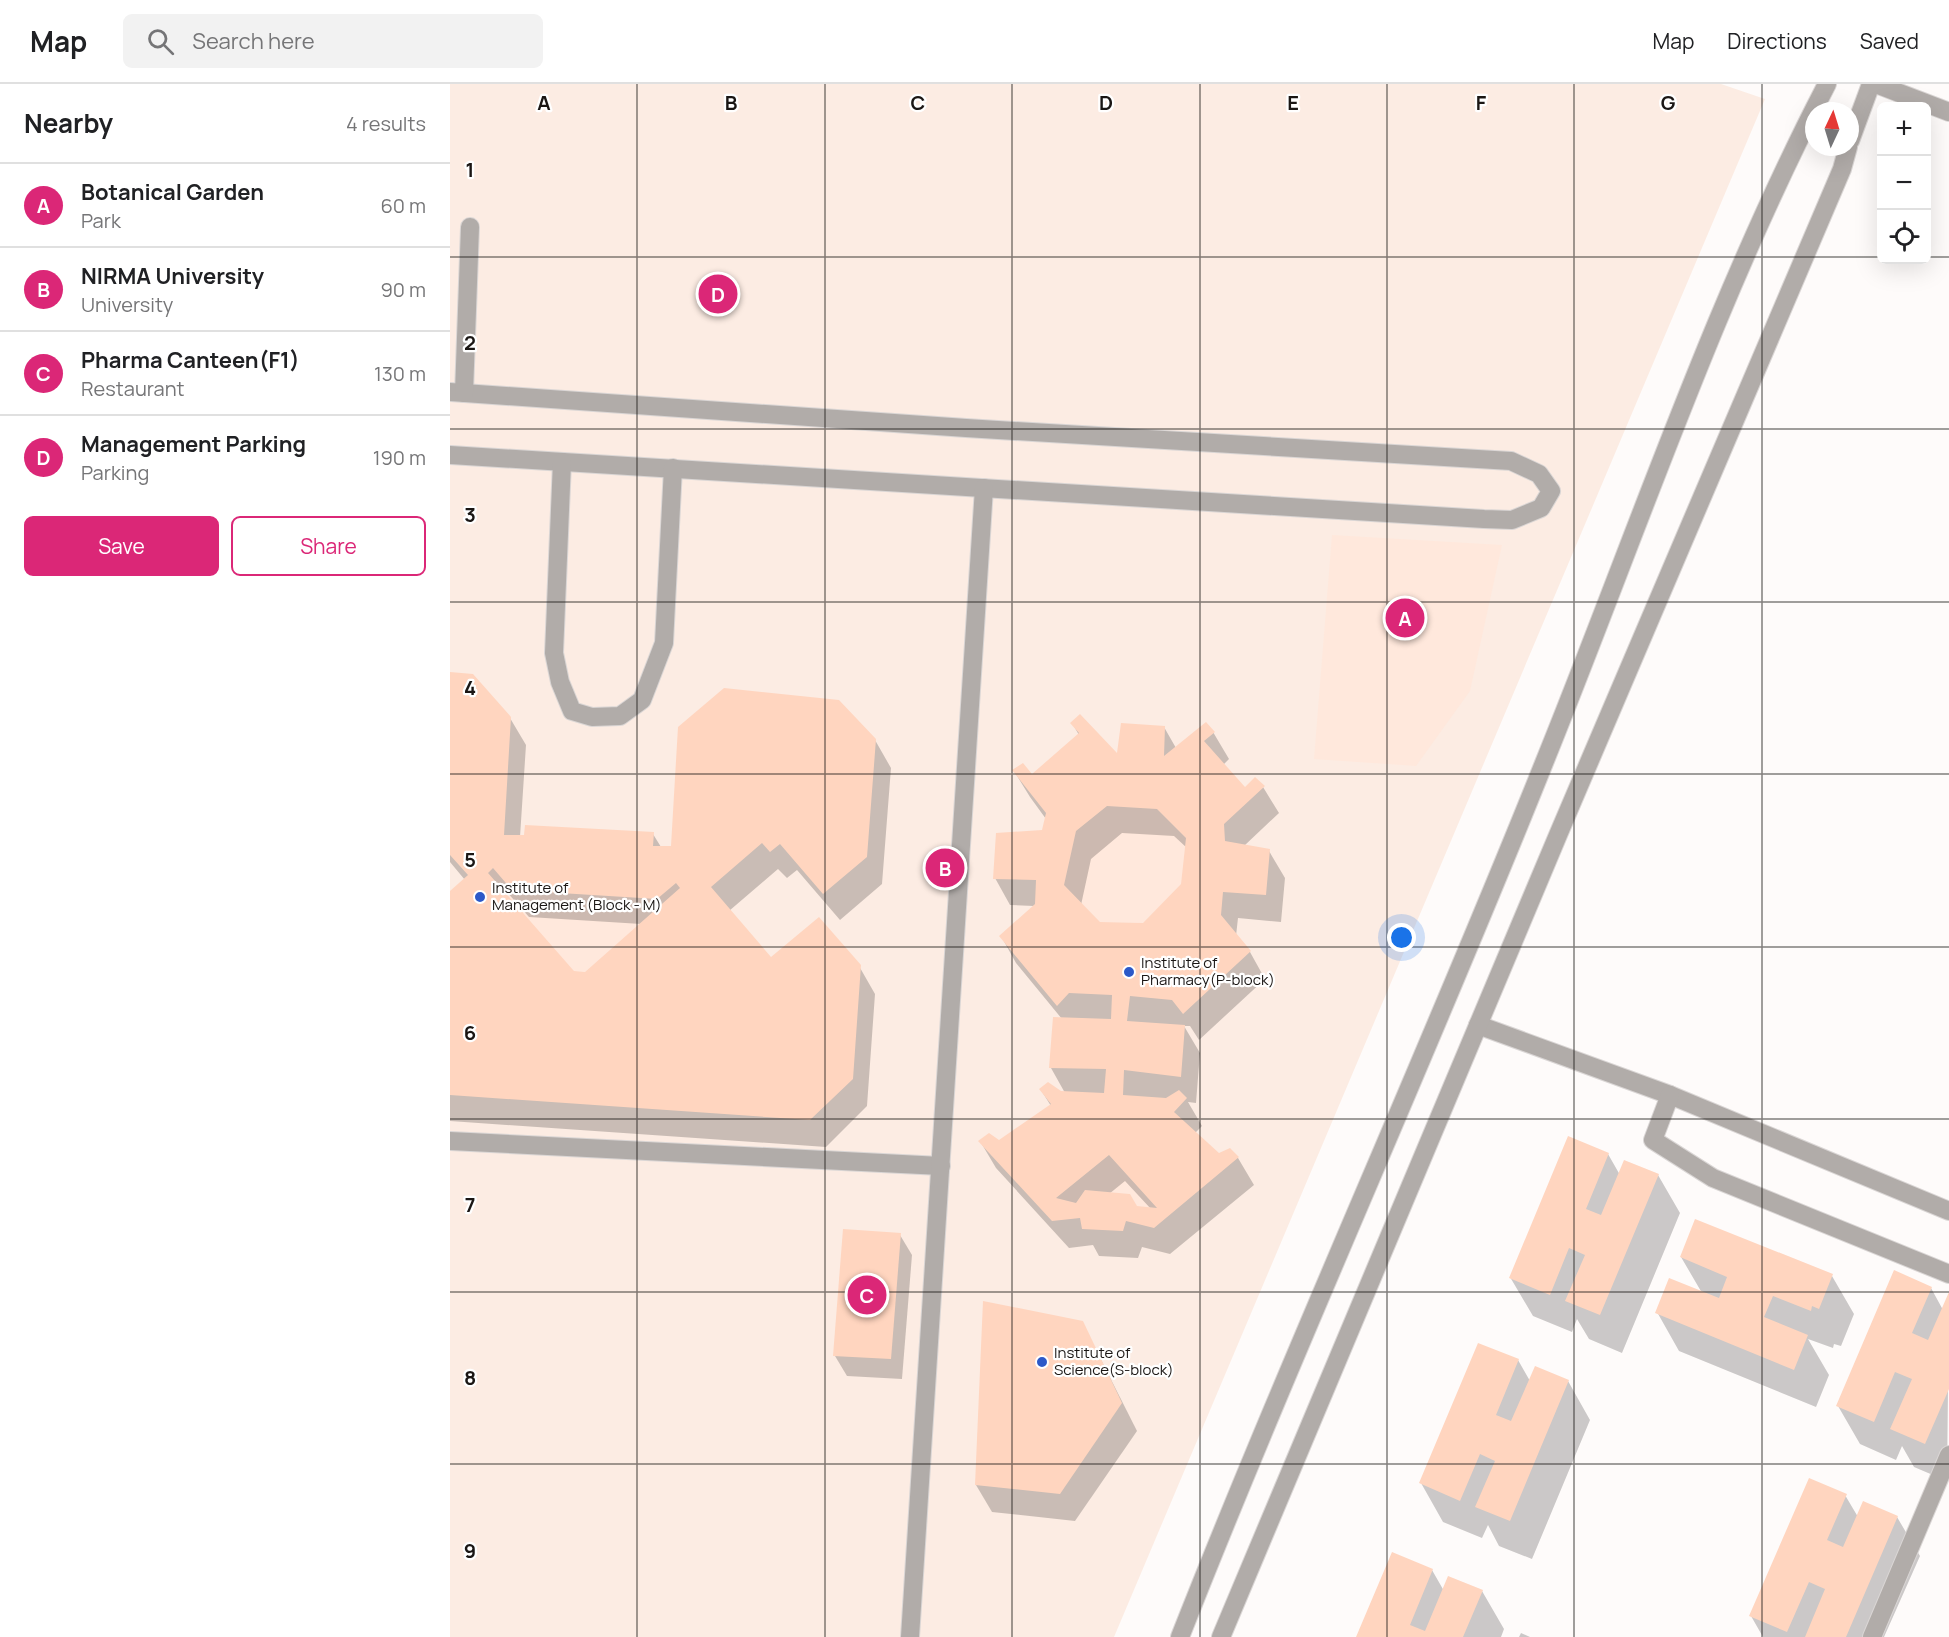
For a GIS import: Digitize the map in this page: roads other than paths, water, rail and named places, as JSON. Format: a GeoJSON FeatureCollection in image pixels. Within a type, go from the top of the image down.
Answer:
{"type":"FeatureCollection","features":[{"type":"Feature","properties":{"kind":"street"},"geometry":{"type":"LineString","coordinates":[[1180,1637],[1250,1459],[1544,765],[1713,333],[1791,153],[1827,84]]}},
{"type":"Feature","properties":{"kind":"street"},"geometry":{"type":"LineString","coordinates":[[1859,117],[1871,84]]}},
{"type":"Feature","properties":{"kind":"street"},"geometry":{"type":"LineString","coordinates":[[1876,84],[1949,112]]}},
{"type":"Feature","properties":{"kind":"street"},"geometry":{"type":"LineString","coordinates":[[1221,1637],[1846,156]]}},
{"type":"Feature","properties":{"kind":"street"},"geometry":{"type":"LineString","coordinates":[[450,454],[1512,520],[1541,508],[1551,491],[1539,474],[1511,461],[954,428],[457,393],[470,226]]}},
{"type":"Feature","properties":{"kind":"street"},"geometry":{"type":"LineString","coordinates":[[562,462],[554,653],[560,682],[572,711],[592,717],[620,716],[642,700],[664,643],[673,468]]}},
{"type":"Feature","properties":{"kind":"street"},"geometry":{"type":"LineString","coordinates":[[910,1637],[984,488]]}},
{"type":"Feature","properties":{"kind":"street"},"geometry":{"type":"LineString","coordinates":[[1478,1025],[1670,1095],[1949,1211]]}},
{"type":"Feature","properties":{"kind":"street"},"geometry":{"type":"LineString","coordinates":[[1670,1095],[1653,1140],[1713,1178],[1949,1274]]}},
{"type":"Feature","properties":{"kind":"street"},"geometry":{"type":"LineString","coordinates":[[450,1141],[941,1166]]}},
{"type":"Feature","properties":{"kind":"street"},"geometry":{"type":"LineString","coordinates":[[1872,1637],[1949,1455]]}},
{"type":"Feature","properties":{"kind":"place","name":"Management Parking"},"geometry":{"type":"Point","coordinates":[718,294]}},
{"type":"Feature","properties":{"kind":"place","name":"Botanical Garden"},"geometry":{"type":"Point","coordinates":[1405,618]}},
{"type":"Feature","properties":{"kind":"place","name":"NIRMA University"},"geometry":{"type":"Point","coordinates":[945,868]}},
{"type":"Feature","properties":{"kind":"place","name":"Institute of Management (Block - M)"},"geometry":{"type":"Point","coordinates":[480,897]}},
{"type":"Feature","properties":{"kind":"place","name":"Institute of Pharmacy(P-block)"},"geometry":{"type":"Point","coordinates":[1129,972]}},
{"type":"Feature","properties":{"kind":"place","name":"Pharma Canteen(F1)"},"geometry":{"type":"Point","coordinates":[867,1295]}},
{"type":"Feature","properties":{"kind":"place","name":"Institute of Science(S-block)"},"geometry":{"type":"Point","coordinates":[1042,1362]}}]}
